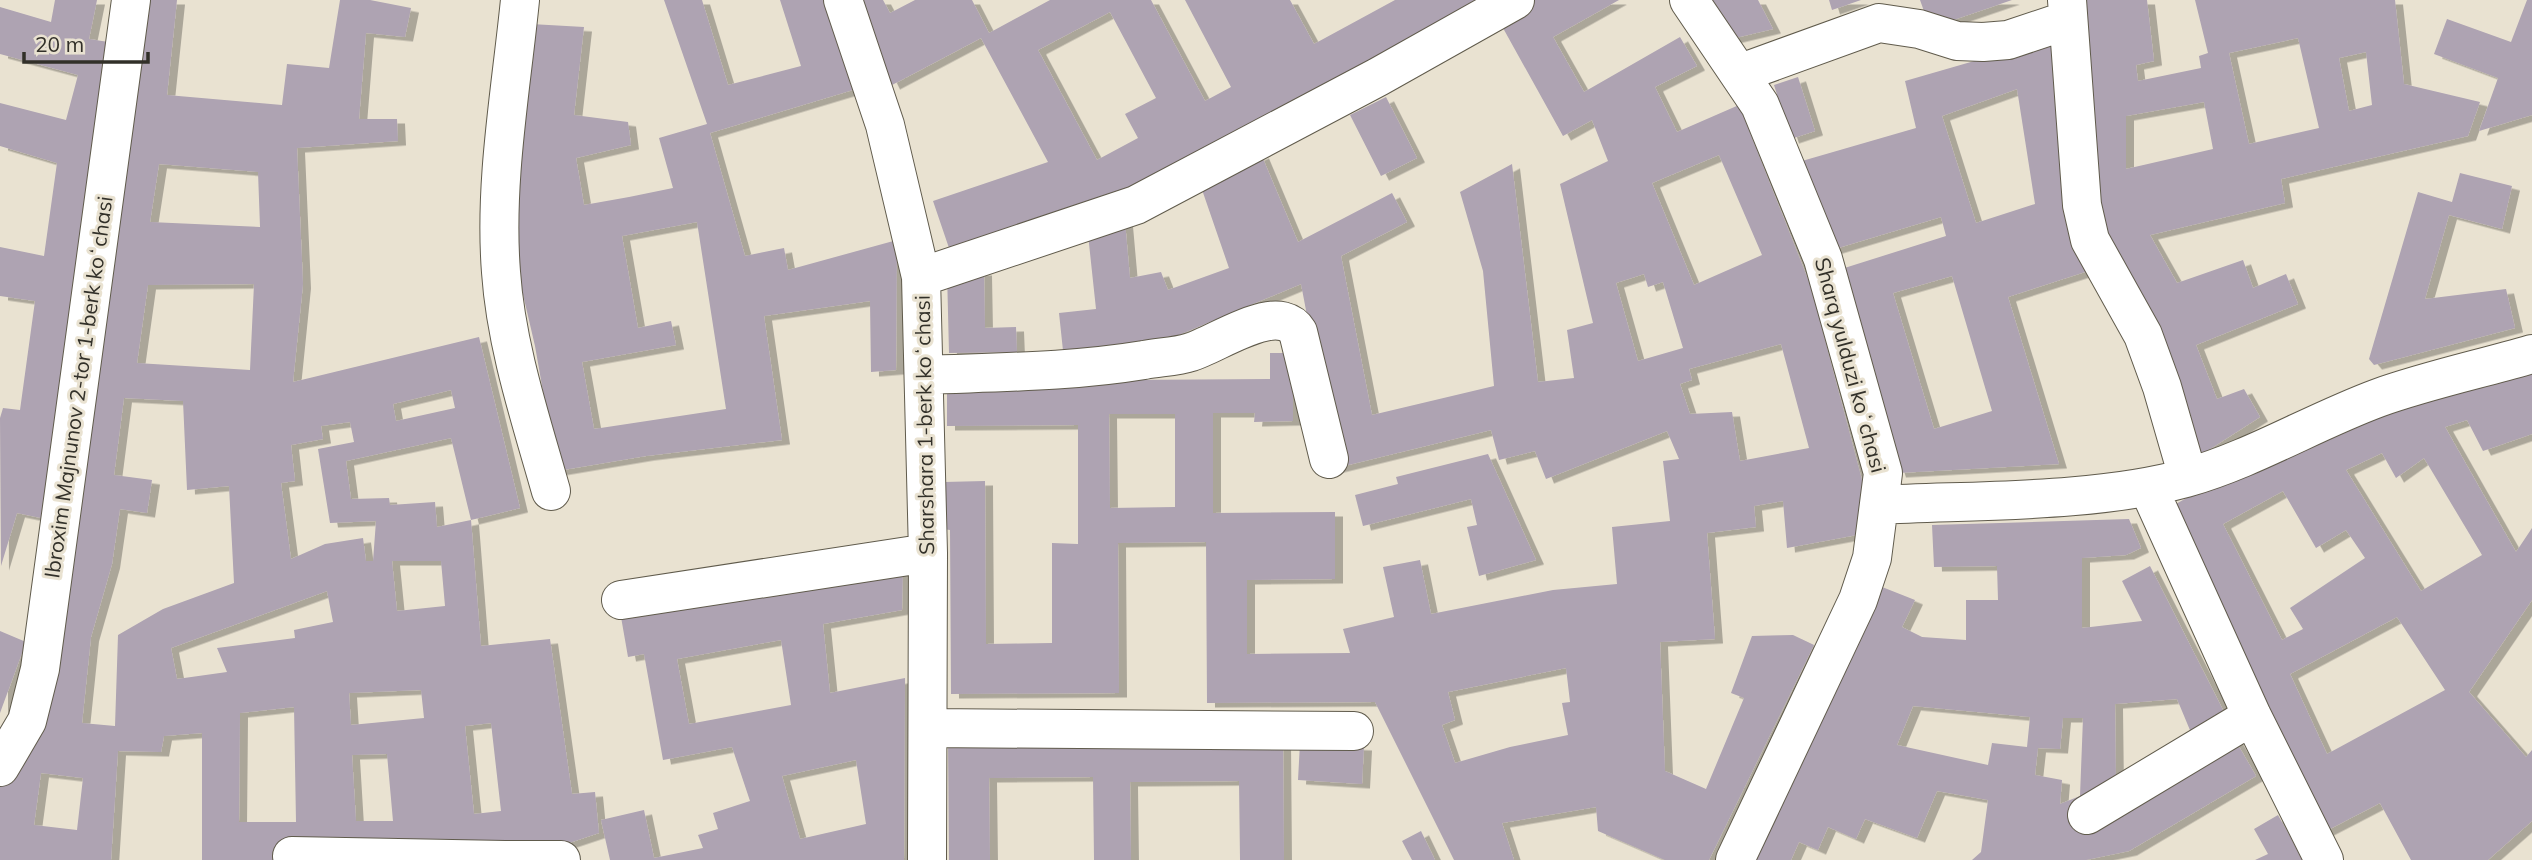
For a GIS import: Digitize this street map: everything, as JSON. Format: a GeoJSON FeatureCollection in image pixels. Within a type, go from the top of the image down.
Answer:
{"type":"FeatureCollection","features":[{"type":"Feature","properties":{"kind":"street","name":"Ibroxim Majnunov 2-tor 1-berk koʻchasi"},"geometry":{"type":"LineString","coordinates":[[0,767],[27,721],[40,669],[131,0]]}},
{"type":"Feature","properties":{"kind":"street"},"geometry":{"type":"LineString","coordinates":[[520,0],[501,179],[501,273],[519,379],[551,491]]}},
{"type":"Feature","properties":{"kind":"street","name":"Sharshara 1-berk koʻchasi"},"geometry":{"type":"LineString","coordinates":[[843,0],[885,125],[921,277],[928,553],[927,860]]}},
{"type":"Feature","properties":{"kind":"street"},"geometry":{"type":"LineString","coordinates":[[921,277],[1136,205],[1378,77],[1515,0]]}},
{"type":"Feature","properties":{"kind":"street","name":"Sharq yulduzi koʻchasi"},"geometry":{"type":"LineString","coordinates":[[1689,0],[1741,73],[1760,105],[1824,259],[1883,473],[1872,558],[1858,600],[1735,860]]}},
{"type":"Feature","properties":{"kind":"street"},"geometry":{"type":"LineString","coordinates":[[1741,73],[1824,40],[1879,23],[1919,29],[1957,41],[1983,42],[2008,40],[2068,10],[2082,205],[2090,240],[2143,335],[2162,387],[2188,477]]}},
{"type":"Feature","properties":{"kind":"street"},"geometry":{"type":"LineString","coordinates":[[925,375],[1095,368],[1191,352],[1262,321],[1280,320],[1292,324],[1298,332],[1329,459]]}},
{"type":"Feature","properties":{"kind":"street"},"geometry":{"type":"LineString","coordinates":[[1879,505],[2073,495],[2148,487],[2188,477],[2379,398],[2532,354]]}},
{"type":"Feature","properties":{"kind":"street"},"geometry":{"type":"LineString","coordinates":[[2148,487],[2252,716],[2323,860]]}},
{"type":"Feature","properties":{"kind":"street"},"geometry":{"type":"LineString","coordinates":[[621,600],[928,553]]}},
{"type":"Feature","properties":{"kind":"street"},"geometry":{"type":"LineString","coordinates":[[2087,815],[2252,716]]}},
{"type":"Feature","properties":{"kind":"street"},"geometry":{"type":"LineString","coordinates":[[929,728],[1354,731]]}},
{"type":"Feature","properties":{"kind":"street"},"geometry":{"type":"LineString","coordinates":[[292,856],[561,860]]}},
{"type":"Feature","properties":{"kind":"building"},"geometry":{"type":"Polygon","coordinates":[[[55,0],[97,0],[89,39],[115,43],[46,519],[17,513],[1,566],[0,418],[3,408],[20,410],[35,301],[0,296],[0,247],[44,256],[57,163],[0,146],[0,103],[66,120],[78,75],[0,54],[0,7],[51,22],[55,0]]]}},
{"type":"Feature","properties":{"kind":"building"},"geometry":{"type":"Polygon","coordinates":[[[146,0],[177,0],[167,95],[282,105],[287,64],[329,68],[340,0],[370,0],[411,8],[405,37],[366,33],[359,119],[397,119],[398,141],[297,148],[303,284],[293,382],[479,337],[520,508],[471,520],[481,646],[550,639],[572,794],[595,792],[599,833],[551,849],[282,860],[202,860],[202,733],[164,736],[161,752],[118,751],[111,860],[0,860],[0,785],[146,0]],[[159,164],[150,222],[260,227],[258,172],[159,164]],[[254,284],[148,285],[137,363],[250,370],[254,284]],[[451,390],[393,404],[396,421],[455,408],[451,390]],[[124,398],[114,475],[152,480],[147,513],[120,509],[112,564],[91,637],[82,723],[115,726],[118,635],[163,609],[234,583],[229,486],[187,490],[183,401],[124,398]],[[350,422],[321,426],[323,439],[291,445],[295,481],[281,483],[291,559],[325,544],[363,538],[366,561],[373,561],[376,521],[330,523],[318,449],[354,442],[350,422]],[[451,438],[346,461],[351,499],[389,498],[390,505],[435,502],[437,527],[471,520],[451,438]],[[392,561],[397,611],[445,606],[441,561],[392,561]],[[327,591],[171,648],[177,679],[227,672],[217,648],[295,638],[294,630],[333,622],[327,591]],[[421,690],[349,693],[351,725],[424,718],[421,690]],[[294,707],[240,713],[239,822],[296,822],[294,707]],[[491,723],[465,726],[474,814],[501,811],[491,723]],[[387,754],[352,755],[356,821],[393,821],[387,754]],[[41,773],[34,825],[77,830],[83,778],[41,773]]]}},
{"type":"Feature","properties":{"kind":"building"},"geometry":{"type":"Polygon","coordinates":[[[664,0],[702,0],[728,85],[801,66],[780,0],[826,0],[856,89],[710,133],[745,256],[784,248],[788,270],[897,240],[896,370],[871,372],[870,301],[764,316],[782,440],[646,456],[557,471],[535,346],[514,256],[531,24],[584,27],[574,115],[628,122],[631,145],[576,158],[584,205],[673,188],[659,138],[707,124],[664,0]],[[697,222],[622,236],[638,328],[671,321],[676,345],[582,362],[594,429],[726,409],[697,222]]]}},
{"type":"Feature","properties":{"kind":"building"},"geometry":{"type":"Polygon","coordinates":[[[851,0],[883,0],[890,13],[915,0],[972,0],[989,33],[1050,0],[1151,0],[1205,101],[1231,87],[1185,0],[1290,0],[1314,44],[1395,0],[1481,0],[1078,219],[949,248],[933,201],[1048,162],[981,38],[892,85],[851,0]],[[1110,12],[1038,50],[1097,160],[1138,138],[1125,114],[1156,98],[1110,12]]]}},
{"type":"Feature","properties":{"kind":"building"},"geometry":{"type":"Polygon","coordinates":[[[1534,0],[1619,0],[1553,37],[1584,92],[1680,37],[1697,66],[1655,87],[1677,132],[1739,105],[1811,287],[1862,480],[1862,534],[1787,548],[1783,501],[1754,506],[1756,527],[1707,533],[1715,639],[1660,642],[1665,771],[1706,789],[1744,698],[1731,693],[1752,636],[1793,635],[1814,645],[1709,860],[1665,860],[1598,831],[1596,807],[1502,823],[1514,860],[1454,860],[1375,702],[1207,703],[1206,542],[1118,543],[1119,693],[951,694],[950,530],[943,529],[944,482],[985,481],[986,644],[1052,643],[1052,543],[1078,544],[1078,425],[947,426],[947,381],[1270,379],[1270,353],[1300,353],[1293,389],[1293,421],[1254,422],[1255,413],[1213,413],[1213,513],[1335,512],[1335,579],[1247,580],[1247,654],[1350,653],[1343,629],[1394,617],[1383,567],[1420,560],[1431,614],[1553,590],[1617,584],[1612,527],[1670,521],[1663,461],[1679,459],[1667,431],[1546,479],[1535,451],[1499,460],[1491,430],[1336,468],[1301,284],[1138,352],[1064,360],[1059,313],[1096,309],[1087,225],[1125,222],[1130,278],[1161,272],[1168,290],[1229,268],[1199,181],[1261,154],[1298,242],[1392,193],[1407,222],[1341,256],[1372,415],[1494,386],[1483,271],[1460,192],[1512,164],[1538,382],[1574,378],[1567,330],[1593,323],[1560,184],[1608,161],[1592,120],[1563,136],[1498,19],[1534,0]],[[1719,155],[1652,183],[1694,285],[1762,255],[1719,155]],[[1644,274],[1616,283],[1638,361],[1683,348],[1663,282],[1648,287],[1644,274]],[[1781,344],[1689,369],[1692,380],[1680,384],[1690,414],[1732,412],[1740,461],[1809,448],[1781,344]],[[1109,414],[1110,508],[1175,507],[1175,414],[1109,414]],[[1566,668],[1448,692],[1455,720],[1442,725],[1455,763],[1510,747],[1568,735],[1562,703],[1570,702],[1566,668]]]}},
{"type":"Feature","properties":{"kind":"building"},"geometry":{"type":"Polygon","coordinates":[[[1709,0],[1758,0],[1773,29],[1731,39],[1709,0]]]}},
{"type":"Feature","properties":{"kind":"building"},"geometry":{"type":"Polygon","coordinates":[[[1829,0],[1861,0],[1832,10],[1829,0]]]}},
{"type":"Feature","properties":{"kind":"building"},"geometry":{"type":"Polygon","coordinates":[[[1920,0],[2012,0],[1930,28],[1920,0]]]}},
{"type":"Feature","properties":{"kind":"building"},"geometry":{"type":"Polygon","coordinates":[[[2081,0],[2147,0],[2154,61],[2136,65],[2138,81],[2201,68],[2199,56],[2208,53],[2195,0],[2395,0],[2404,84],[2480,102],[2468,136],[2281,179],[2285,203],[2150,235],[2177,283],[2243,260],[2253,288],[2286,274],[2298,304],[2196,345],[2217,399],[2244,389],[2260,417],[2196,458],[2089,206],[2081,0]],[[2298,38],[2229,53],[2249,144],[2319,128],[2298,38]],[[2366,52],[2339,58],[2349,111],[2372,105],[2366,52]],[[2204,102],[2126,116],[2126,169],[2213,149],[2204,102]]]}},
{"type":"Feature","properties":{"kind":"building"},"geometry":{"type":"Polygon","coordinates":[[[2527,0],[2532,0],[2532,115],[2479,131],[2498,78],[2434,54],[2447,19],[2511,42],[2527,0]]]}},
{"type":"Feature","properties":{"kind":"building"},"geometry":{"type":"Polygon","coordinates":[[[2050,39],[2077,225],[2091,270],[2008,297],[2059,464],[1898,473],[1835,271],[1946,236],[1941,217],[1828,251],[1802,161],[1916,128],[1905,81],[2050,39]],[[2017,89],[1942,116],[1976,223],[2035,204],[2017,89]],[[1952,276],[1893,293],[1934,429],[1992,411],[1952,276]]]}},
{"type":"Feature","properties":{"kind":"building"},"geometry":{"type":"Polygon","coordinates":[[[1798,77],[1815,131],[1791,139],[1774,85],[1798,77]]]}},
{"type":"Feature","properties":{"kind":"building"},"geometry":{"type":"Polygon","coordinates":[[[1386,97],[1417,158],[1381,176],[1350,115],[1386,97]]]}},
{"type":"Feature","properties":{"kind":"building"},"geometry":{"type":"Polygon","coordinates":[[[2460,173],[2512,186],[2502,229],[2449,215],[2425,299],[2506,289],[2515,328],[2374,365],[2369,359],[2418,192],[2452,202],[2460,173]]]}},
{"type":"Feature","properties":{"kind":"building"},"geometry":{"type":"Polygon","coordinates":[[[984,271],[985,328],[1016,327],[1017,352],[949,353],[947,272],[984,271]]]}},
{"type":"Feature","properties":{"kind":"building"},"geometry":{"type":"Polygon","coordinates":[[[2532,363],[2532,434],[2483,451],[2467,420],[2445,427],[2516,552],[2532,528],[2532,600],[2469,692],[2526,757],[2532,750],[2532,821],[2488,860],[2411,860],[2380,803],[2324,832],[2165,510],[2291,440],[2532,363]],[[2382,453],[2346,470],[2421,591],[2482,555],[2424,458],[2396,478],[2382,453]],[[2283,491],[2223,524],[2282,640],[2303,629],[2290,608],[2365,558],[2346,530],[2316,548],[2283,491]],[[2397,617],[2290,674],[2327,754],[2445,690],[2397,617]]]}},
{"type":"Feature","properties":{"kind":"building"},"geometry":{"type":"Polygon","coordinates":[[[1488,454],[1536,560],[1479,576],[1467,527],[1477,525],[1471,499],[1363,526],[1355,495],[1398,484],[1396,477],[1488,454]]]}},
{"type":"Feature","properties":{"kind":"building"},"geometry":{"type":"Polygon","coordinates":[[[2129,519],[2141,548],[2126,555],[2082,558],[2082,628],[2142,621],[2122,581],[2150,566],[2226,716],[2192,735],[2177,699],[2115,704],[2116,786],[2234,738],[2256,776],[2129,851],[2086,860],[1972,860],[1981,852],[1988,800],[1937,791],[1917,838],[1865,819],[1856,839],[1828,827],[1818,850],[1799,842],[1791,860],[1744,860],[1877,585],[1915,600],[1902,627],[1922,637],[1966,640],[1966,600],[1998,600],[1997,566],[1934,567],[1932,525],[2129,519]],[[1913,706],[1897,745],[1988,765],[1992,743],[2027,747],[2030,717],[1913,706]],[[2063,718],[2060,749],[2038,748],[2035,775],[2062,780],[2060,804],[2080,796],[2083,718],[2063,718]]]}},
{"type":"Feature","properties":{"kind":"building"},"geometry":{"type":"Polygon","coordinates":[[[903,567],[902,610],[823,624],[830,693],[905,678],[904,860],[610,860],[601,820],[644,810],[654,858],[703,848],[698,835],[718,829],[713,813],[750,801],[732,747],[663,760],[644,654],[628,657],[621,617],[903,567]],[[781,640],[677,659],[689,724],[791,705],[781,640]],[[856,760],[782,776],[800,839],[866,824],[856,760]]]}},
{"type":"Feature","properties":{"kind":"building"},"geometry":{"type":"Polygon","coordinates":[[[0,631],[26,642],[0,713],[0,631]]]}},
{"type":"Feature","properties":{"kind":"building"},"geometry":{"type":"Polygon","coordinates":[[[1283,737],[1284,860],[1240,860],[1239,781],[1130,782],[1131,860],[1094,860],[1093,777],[989,778],[990,860],[949,860],[948,741],[1283,737]]]}},
{"type":"Feature","properties":{"kind":"building"},"geometry":{"type":"Polygon","coordinates":[[[1300,743],[1364,746],[1362,784],[1298,780],[1300,743]]]}},
{"type":"Feature","properties":{"kind":"building"},"geometry":{"type":"Polygon","coordinates":[[[2278,815],[2302,860],[2255,860],[2268,854],[2254,829],[2278,815]]]}},
{"type":"Feature","properties":{"kind":"building"},"geometry":{"type":"Polygon","coordinates":[[[1421,831],[1435,860],[1412,860],[1402,841],[1421,831]]]}}]}
